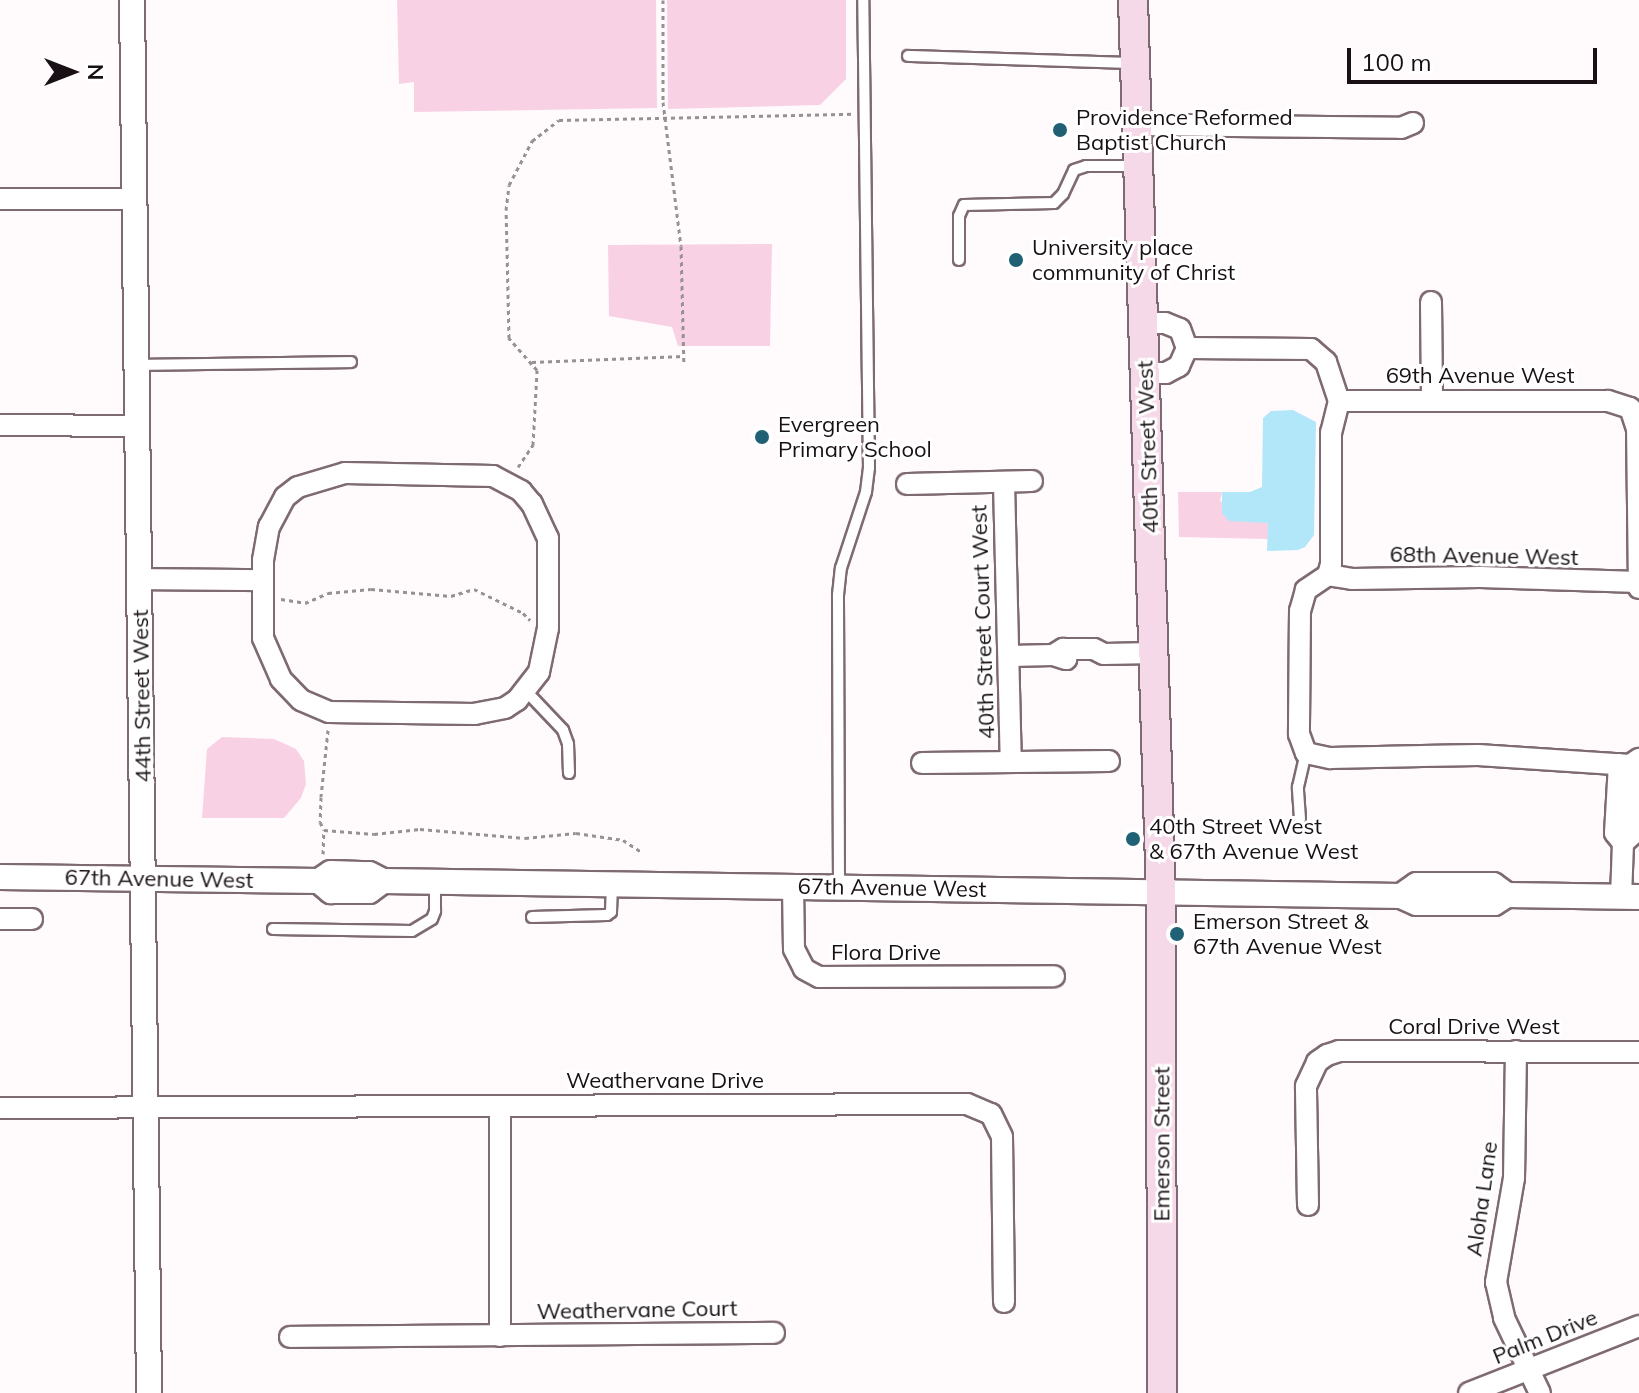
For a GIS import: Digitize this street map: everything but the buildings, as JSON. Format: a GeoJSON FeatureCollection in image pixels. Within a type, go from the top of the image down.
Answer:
{"type":"FeatureCollection","features":[{"type":"Feature","properties":{"kind":"main road","name":"40th Street West"},"geometry":{"type":"LineString","coordinates":[[1133,0],[1161,895]]}},
{"type":"Feature","properties":{"kind":"main road","name":"Emerson Street"},"geometry":{"type":"LineString","coordinates":[[1161,895],[1162,1393]]}},
{"type":"Feature","properties":{"kind":"street","name":"44th Street West"},"geometry":{"type":"LineString","coordinates":[[132,0],[149,1393]]}},
{"type":"Feature","properties":{"kind":"street"},"geometry":{"type":"LineString","coordinates":[[1136,125],[1401,128],[1413,123]]}},
{"type":"Feature","properties":{"kind":"street"},"geometry":{"type":"LineString","coordinates":[[0,199],[134,199]]}},
{"type":"Feature","properties":{"kind":"street"},"geometry":{"type":"LineString","coordinates":[[1431,302],[1432,400]]}},
{"type":"Feature","properties":{"kind":"street"},"geometry":{"type":"LineString","coordinates":[[1144,323],[1165,323],[1180,329],[1187,348],[1179,366],[1166,373],[1145,373]]}},
{"type":"Feature","properties":{"kind":"street"},"geometry":{"type":"LineString","coordinates":[[1187,348],[1311,349],[1326,362],[1337,406],[1328,575],[1306,590],[1302,598],[1299,734],[1306,753],[1330,758],[1478,755],[1631,762],[1626,810],[1634,833],[1623,843],[1630,897]]}},
{"type":"Feature","properties":{"kind":"street","name":"69th Avenue West"},"geometry":{"type":"LineString","coordinates":[[1337,406],[1432,400],[1608,401],[1630,408],[1637,429],[1639,585]]}},
{"type":"Feature","properties":{"kind":"street"},"geometry":{"type":"LineString","coordinates":[[0,425],[137,426]]}},
{"type":"Feature","properties":{"kind":"street"},"geometry":{"type":"LineString","coordinates":[[345,473],[493,476],[508,482],[532,504],[548,538],[546,652],[539,672],[526,691],[505,708],[475,714],[329,712],[314,707],[289,689],[273,665],[263,638],[263,580],[264,546],[276,512],[285,497],[314,480],[345,473]]}},
{"type":"Feature","properties":{"kind":"street","name":"40th Street Court West"},"geometry":{"type":"LineString","coordinates":[[907,484],[1032,481]]}},
{"type":"Feature","properties":{"kind":"street","name":"40th Street Court West"},"geometry":{"type":"LineString","coordinates":[[1004,483],[1011,760]]}},
{"type":"Feature","properties":{"kind":"street","name":"68th Avenue West"},"geometry":{"type":"LineString","coordinates":[[1328,575],[1352,579],[1480,577],[1639,585]]}},
{"type":"Feature","properties":{"kind":"street"},"geometry":{"type":"LineString","coordinates":[[140,579],[263,580]]}},
{"type":"Feature","properties":{"kind":"street"},"geometry":{"type":"LineString","coordinates":[[1010,656],[1053,655],[1063,649],[1086,649],[1104,654],[1154,653]]}},
{"type":"Feature","properties":{"kind":"street","name":"40th Street Court West"},"geometry":{"type":"LineString","coordinates":[[922,763],[1109,761]]}},
{"type":"Feature","properties":{"kind":"street","name":"67th Avenue West"},"geometry":{"type":"LineString","coordinates":[[0,877],[319,881],[331,873],[369,874],[383,881],[1161,895],[1401,896],[1417,903],[1494,903],[1507,895],[1630,897]]}},
{"type":"Feature","properties":{"kind":"street","name":"Flora Drive"},"geometry":{"type":"LineString","coordinates":[[793,886],[794,949],[804,969],[819,977],[1054,976]]}},
{"type":"Feature","properties":{"kind":"street"},"geometry":{"type":"LineString","coordinates":[[0,919],[32,919]]}},
{"type":"Feature","properties":{"kind":"street","name":"Coral Drive West"},"geometry":{"type":"LineString","coordinates":[[1308,1205],[1306,1086],[1314,1066],[1327,1055],[1339,1051],[1639,1052]]}},
{"type":"Feature","properties":{"kind":"street","name":"Aloha Lane"},"geometry":{"type":"LineString","coordinates":[[1516,1051],[1514,1178],[1496,1282],[1504,1318],[1540,1393]]}},
{"type":"Feature","properties":{"kind":"street","name":"Weathervane Drive"},"geometry":{"type":"LineString","coordinates":[[0,1108],[967,1104],[980,1107],[999,1124],[1002,1137],[1004,1302]]}},
{"type":"Feature","properties":{"kind":"street"},"geometry":{"type":"LineString","coordinates":[[500,1106],[500,1336]]}},
{"type":"Feature","properties":{"kind":"street","name":"Palm Drive"},"geometry":{"type":"LineString","coordinates":[[1469,1393],[1639,1326]]}},
{"type":"Feature","properties":{"kind":"street","name":"Weathervane Court"},"geometry":{"type":"LineString","coordinates":[[290,1337],[774,1333]]}},
{"type":"Feature","properties":{"kind":"lane"},"geometry":{"type":"LineString","coordinates":[[839,887],[838,595],[844,556],[866,492],[869,468],[863,0]]}},
{"type":"Feature","properties":{"kind":"lane"},"geometry":{"type":"LineString","coordinates":[[908,56],[1135,63]]}},
{"type":"Feature","properties":{"kind":"lane"},"geometry":{"type":"LineString","coordinates":[[959,260],[959,216],[964,205],[1054,203],[1063,194],[1074,170],[1086,166],[1138,166]]}},
{"type":"Feature","properties":{"kind":"lane"},"geometry":{"type":"LineString","coordinates":[[136,365],[351,362]]}},
{"type":"Feature","properties":{"kind":"lane"},"geometry":{"type":"LineString","coordinates":[[526,691],[563,730],[568,744],[569,773]]}},
{"type":"Feature","properties":{"kind":"lane"},"geometry":{"type":"LineString","coordinates":[[1300,819],[1298,787],[1306,753]]}},
{"type":"Feature","properties":{"kind":"lane"},"geometry":{"type":"LineString","coordinates":[[273,929],[412,931],[432,919],[435,882]]}},
{"type":"Feature","properties":{"kind":"lane"},"geometry":{"type":"LineString","coordinates":[[532,917],[607,915],[611,912],[612,884]]}},
{"type":"Feature","properties":{"kind":"path"},"geometry":{"type":"LineString","coordinates":[[663,0],[664,115],[681,246],[684,365]]}},
{"type":"Feature","properties":{"kind":"path"},"geometry":{"type":"LineString","coordinates":[[508,482],[533,445],[537,370],[509,338],[506,210],[509,185],[521,156],[544,129],[559,120],[664,115],[864,114]]}},
{"type":"Feature","properties":{"kind":"path"},"geometry":{"type":"LineString","coordinates":[[531,362],[684,356]]}},
{"type":"Feature","properties":{"kind":"path"},"geometry":{"type":"LineString","coordinates":[[281,599],[305,603],[328,593],[371,589],[451,596],[474,589],[523,613],[530,620]]}},
{"type":"Feature","properties":{"kind":"path"},"geometry":{"type":"LineString","coordinates":[[323,854],[321,797],[328,730]]}},
{"type":"Feature","properties":{"kind":"path"},"geometry":{"type":"LineString","coordinates":[[324,830],[374,834],[420,829],[525,838],[576,833],[623,840],[643,853]]}},
{"type":"Feature","properties":{"kind":"shaded area"},"geometry":{"type":"Polygon","coordinates":[[[397,0],[656,0],[657,108],[414,112],[414,82],[399,84],[397,0]]]}},
{"type":"Feature","properties":{"kind":"shaded area"},"geometry":{"type":"Polygon","coordinates":[[[667,0],[846,0],[846,79],[820,105],[668,109],[667,0]]]}},
{"type":"Feature","properties":{"kind":"shaded area"},"geometry":{"type":"Polygon","coordinates":[[[772,244],[770,346],[678,346],[672,327],[609,316],[608,245],[772,244]]]}},
{"type":"Feature","properties":{"kind":"shaded area"},"geometry":{"type":"Polygon","coordinates":[[[1178,492],[1222,492],[1220,501],[1268,523],[1268,539],[1179,537],[1178,492]]]}},
{"type":"Feature","properties":{"kind":"shaded area"},"geometry":{"type":"Polygon","coordinates":[[[222,737],[274,739],[296,749],[304,761],[306,784],[301,798],[284,818],[202,818],[207,749],[222,737]]]}},
{"type":"Feature","properties":{"kind":"water"},"geometry":{"type":"Polygon","coordinates":[[[1293,410],[1316,422],[1314,535],[1305,547],[1298,550],[1267,551],[1268,523],[1229,521],[1222,513],[1222,492],[1250,492],[1262,487],[1263,418],[1271,411],[1293,410]]]}},
{"type":"Feature","properties":{"kind":"place","name":"Providence Reformed Baptist Church"},"geometry":{"type":"Point","coordinates":[1060,130]}},
{"type":"Feature","properties":{"kind":"place","name":"University place community of Christ"},"geometry":{"type":"Point","coordinates":[1016,260]}},
{"type":"Feature","properties":{"kind":"place","name":"Evergreen Primary School"},"geometry":{"type":"Point","coordinates":[762,437]}},
{"type":"Feature","properties":{"kind":"place","name":"40th Street West & 67th Avenue West"},"geometry":{"type":"Point","coordinates":[1133,839]}},
{"type":"Feature","properties":{"kind":"place","name":"Emerson Street & 67th Avenue West"},"geometry":{"type":"Point","coordinates":[1177,934]}}]}
